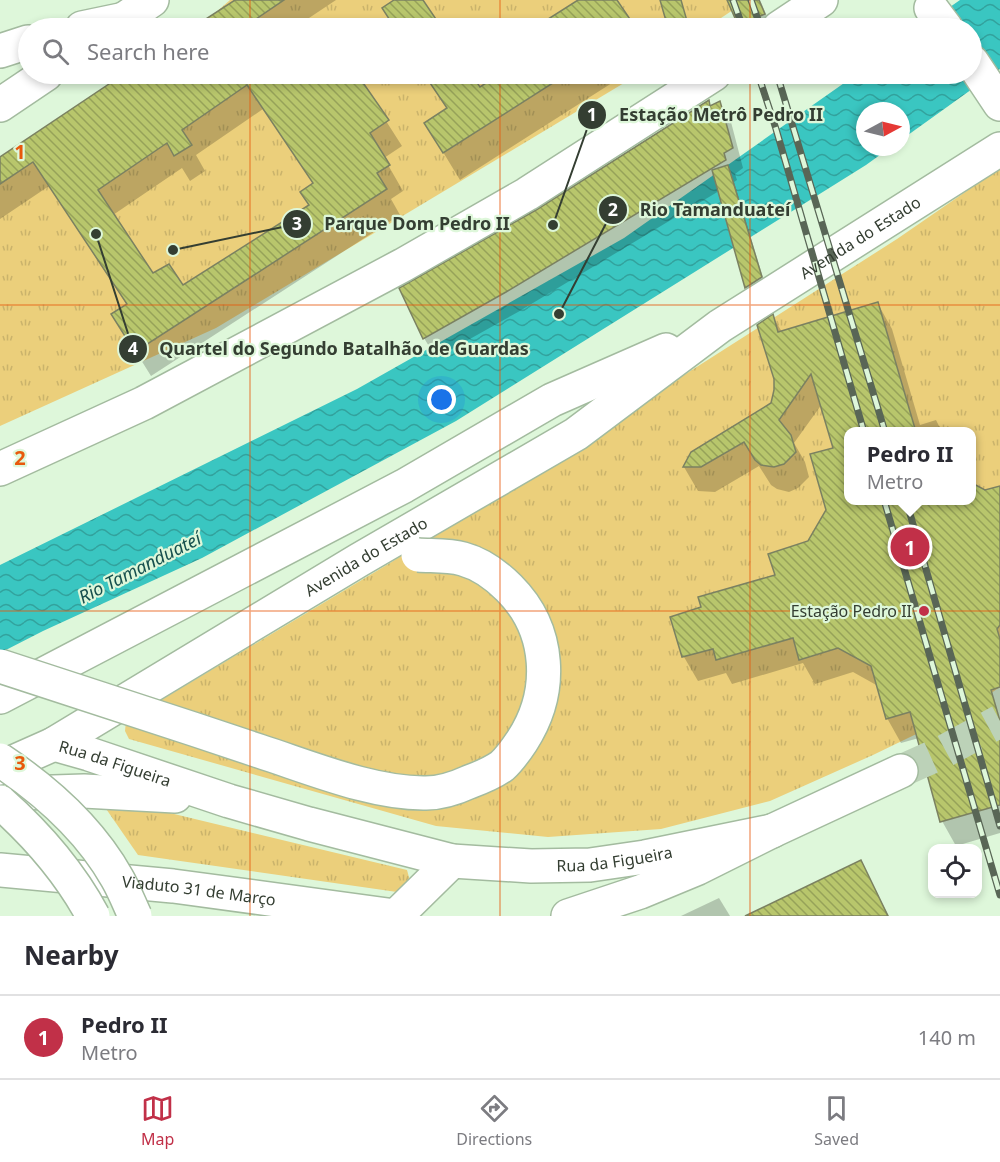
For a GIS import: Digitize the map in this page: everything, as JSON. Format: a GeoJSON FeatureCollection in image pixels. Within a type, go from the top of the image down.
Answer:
{"type":"FeatureCollection","features":[{"type":"Feature","properties":{"kind":"main road"},"geometry":{"type":"LineString","coordinates":[[125,18],[152,0]]}},
{"type":"Feature","properties":{"kind":"main road"},"geometry":{"type":"LineString","coordinates":[[795,18],[821,0]]}},
{"type":"Feature","properties":{"kind":"main road"},"geometry":{"type":"LineString","coordinates":[[0,51],[18,45]]}},
{"type":"Feature","properties":{"kind":"main road"},"geometry":{"type":"LineString","coordinates":[[982,77],[996,98]]}},
{"type":"Feature","properties":{"kind":"main road"},"geometry":{"type":"LineString","coordinates":[[0,105],[31,84]]}},
{"type":"Feature","properties":{"kind":"main road"},"geometry":{"type":"LineString","coordinates":[[0,469],[144,403],[403,266],[527,194],[698,84]]}},
{"type":"Feature","properties":{"kind":"main road","name":"Avenida do Estado"},"geometry":{"type":"LineString","coordinates":[[0,768],[54,744],[358,560],[576,434],[720,326],[1000,148]]}},
{"type":"Feature","properties":{"kind":"main road","name":"Avenida do Estado"},"geometry":{"type":"LineString","coordinates":[[0,697],[404,486],[552,400],[720,326]]}},
{"type":"Feature","properties":{"kind":"main road"},"geometry":{"type":"LineString","coordinates":[[0,666],[321,771],[384,789],[426,793],[455,788],[502,766],[516,750],[536,716],[543,692],[544,661],[539,636],[531,616],[516,595],[499,579],[478,565],[463,559],[418,555],[358,560]]}},
{"type":"Feature","properties":{"kind":"main road","name":"Rua da Figueira"},"geometry":{"type":"LineString","coordinates":[[0,744],[54,744],[229,801],[452,861],[531,866],[590,865],[645,857],[772,831]]}},
{"type":"Feature","properties":{"kind":"main road"},"geometry":{"type":"LineString","coordinates":[[0,760],[50,799],[81,828],[116,877],[135,916]]}},
{"type":"Feature","properties":{"kind":"main road","name":"Rua da Figueira"},"geometry":{"type":"LineString","coordinates":[[568,916],[640,892],[698,868],[902,771]]}},
{"type":"Feature","properties":{"kind":"main road","name":"Rua da Figueira"},"geometry":{"type":"LineString","coordinates":[[0,795],[84,791],[128,792],[229,801]]}},
{"type":"Feature","properties":{"kind":"main road"},"geometry":{"type":"LineString","coordinates":[[0,802],[21,820],[46,848],[93,916]]}},
{"type":"Feature","properties":{"kind":"main road"},"geometry":{"type":"LineString","coordinates":[[395,916],[452,861]]}},
{"type":"Feature","properties":{"kind":"main road","name":"Viaduto 31 de Março"},"geometry":{"type":"LineString","coordinates":[[0,870],[173,886],[395,916]]}},
{"type":"Feature","properties":{"kind":"green space"},"geometry":{"type":"Polygon","coordinates":[[[230,0],[748,0],[721,18],[209,18],[230,0]]]}},
{"type":"Feature","properties":{"kind":"green space"},"geometry":{"type":"Polygon","coordinates":[[[128,84],[622,84],[216,328],[0,426],[0,172],[128,84]]]}},
{"type":"Feature","properties":{"kind":"green space"},"geometry":{"type":"Polygon","coordinates":[[[1000,168],[1000,687],[966,710],[770,801],[661,829],[548,837],[436,826],[129,739],[125,731],[126,721],[390,563],[897,239],[1000,168]]]}},
{"type":"Feature","properties":{"kind":"green space"},"geometry":{"type":"Polygon","coordinates":[[[102,803],[141,806],[407,870],[410,881],[397,892],[138,855],[102,803]]]}},
{"type":"Feature","properties":{"kind":"water","name":"Rio Tamanduateí"},"geometry":{"type":"Polygon","coordinates":[[[960,0],[1000,0],[1000,69],[982,82],[982,18],[934,18],[960,0]]]}},
{"type":"Feature","properties":{"kind":"water","name":"Rio Tamanduateí"},"geometry":{"type":"Polygon","coordinates":[[[843,84],[979,84],[910,134],[910,102],[856,102],[856,156],[878,156],[866,165],[456,421],[202,558],[0,653],[0,565],[357,389],[624,238],[843,84]]]}},
{"type":"Feature","properties":{"kind":"building"},"geometry":{"type":"Polygon","coordinates":[[[235,0],[284,0],[257,18],[207,18],[235,0]]]}},
{"type":"Feature","properties":{"kind":"building"},"geometry":{"type":"Polygon","coordinates":[[[394,0],[423,0],[435,18],[388,18],[382,8],[394,0]]]}},
{"type":"Feature","properties":{"kind":"building"},"geometry":{"type":"Polygon","coordinates":[[[578,0],[617,0],[629,18],[550,18],[578,0]]]}},
{"type":"Feature","properties":{"kind":"building"},"geometry":{"type":"Polygon","coordinates":[[[660,0],[681,0],[686,18],[665,18],[660,0]]]}},
{"type":"Feature","properties":{"kind":"building"},"geometry":{"type":"Polygon","coordinates":[[[727,0],[759,0],[765,14],[755,18],[735,18],[727,0]]]}},
{"type":"Feature","properties":{"kind":"building"},"geometry":{"type":"Polygon","coordinates":[[[109,84],[364,84],[389,120],[370,133],[390,165],[377,173],[387,189],[135,352],[111,314],[127,304],[33,162],[0,184],[0,157],[109,84]],[[247,85],[182,130],[192,145],[174,156],[167,143],[98,190],[153,273],[169,264],[183,285],[309,205],[300,192],[313,183],[247,85]]]}},
{"type":"Feature","properties":{"kind":"building"},"geometry":{"type":"Polygon","coordinates":[[[431,84],[478,84],[480,87],[485,84],[551,84],[443,153],[424,123],[447,108],[431,84]]]}},
{"type":"Feature","properties":{"kind":"building"},"geometry":{"type":"Polygon","coordinates":[[[709,100],[710,106],[720,101],[733,148],[724,153],[726,160],[423,339],[399,288],[536,210],[692,111],[694,114],[693,110],[709,100]]]}},
{"type":"Feature","properties":{"kind":"building"},"geometry":{"type":"Polygon","coordinates":[[[728,165],[762,277],[745,288],[712,170],[728,165]]]}},
{"type":"Feature","properties":{"kind":"building"},"geometry":{"type":"Polygon","coordinates":[[[878,302],[915,427],[844,427],[844,505],[976,505],[976,485],[985,490],[1000,486],[1000,625],[997,629],[1000,639],[1000,687],[991,690],[1000,721],[1000,805],[940,822],[910,712],[886,719],[871,666],[838,648],[799,660],[793,638],[716,660],[713,649],[682,657],[670,617],[701,607],[698,597],[775,575],[768,554],[808,541],[826,510],[810,454],[833,448],[811,374],[779,420],[791,435],[796,452],[784,464],[774,467],[761,465],[755,460],[744,442],[701,467],[683,467],[691,452],[771,403],[774,379],[757,325],[773,314],[778,332],[878,302]]]}},
{"type":"Feature","properties":{"kind":"building"},"geometry":{"type":"Polygon","coordinates":[[[861,860],[888,916],[745,916],[861,860]]]}},
{"type":"Feature","properties":{"kind":"tunnel"},"geometry":{"type":"LineString","coordinates":[[901,771],[939,754],[1000,721]]}},
{"type":"Feature","properties":{"kind":"railway"},"geometry":{"type":"LineString","coordinates":[[733,0],[739,18]]}},
{"type":"Feature","properties":{"kind":"railway"},"geometry":{"type":"LineString","coordinates":[[751,0],[757,18]]}},
{"type":"Feature","properties":{"kind":"railway"},"geometry":{"type":"LineString","coordinates":[[761,84],[863,427]]}},
{"type":"Feature","properties":{"kind":"railway"},"geometry":{"type":"LineString","coordinates":[[780,84],[883,427]]}},
{"type":"Feature","properties":{"kind":"railway"},"geometry":{"type":"LineString","coordinates":[[885,505],[1000,895]]}},
{"type":"Feature","properties":{"kind":"railway"},"geometry":{"type":"LineString","coordinates":[[907,505],[1000,826]]}},
{"type":"Feature","properties":{"kind":"place","name":"Estação Metrô Pedro II"},"geometry":{"type":"Point","coordinates":[553,225]}},
{"type":"Feature","properties":{"kind":"place","name":"Quartel do Segundo Batalhão de Guardas"},"geometry":{"type":"Point","coordinates":[96,234]}},
{"type":"Feature","properties":{"kind":"place","name":"Parque Dom Pedro II"},"geometry":{"type":"Point","coordinates":[173,250]}},
{"type":"Feature","properties":{"kind":"place","name":"Rio Tamanduateí"},"geometry":{"type":"Point","coordinates":[559,314]}},
{"type":"Feature","properties":{"kind":"place","name":"Pedro II"},"geometry":{"type":"Point","coordinates":[910,547]}},
{"type":"Feature","properties":{"kind":"place","name":"Estação Pedro II"},"geometry":{"type":"Point","coordinates":[924,611]}}]}
